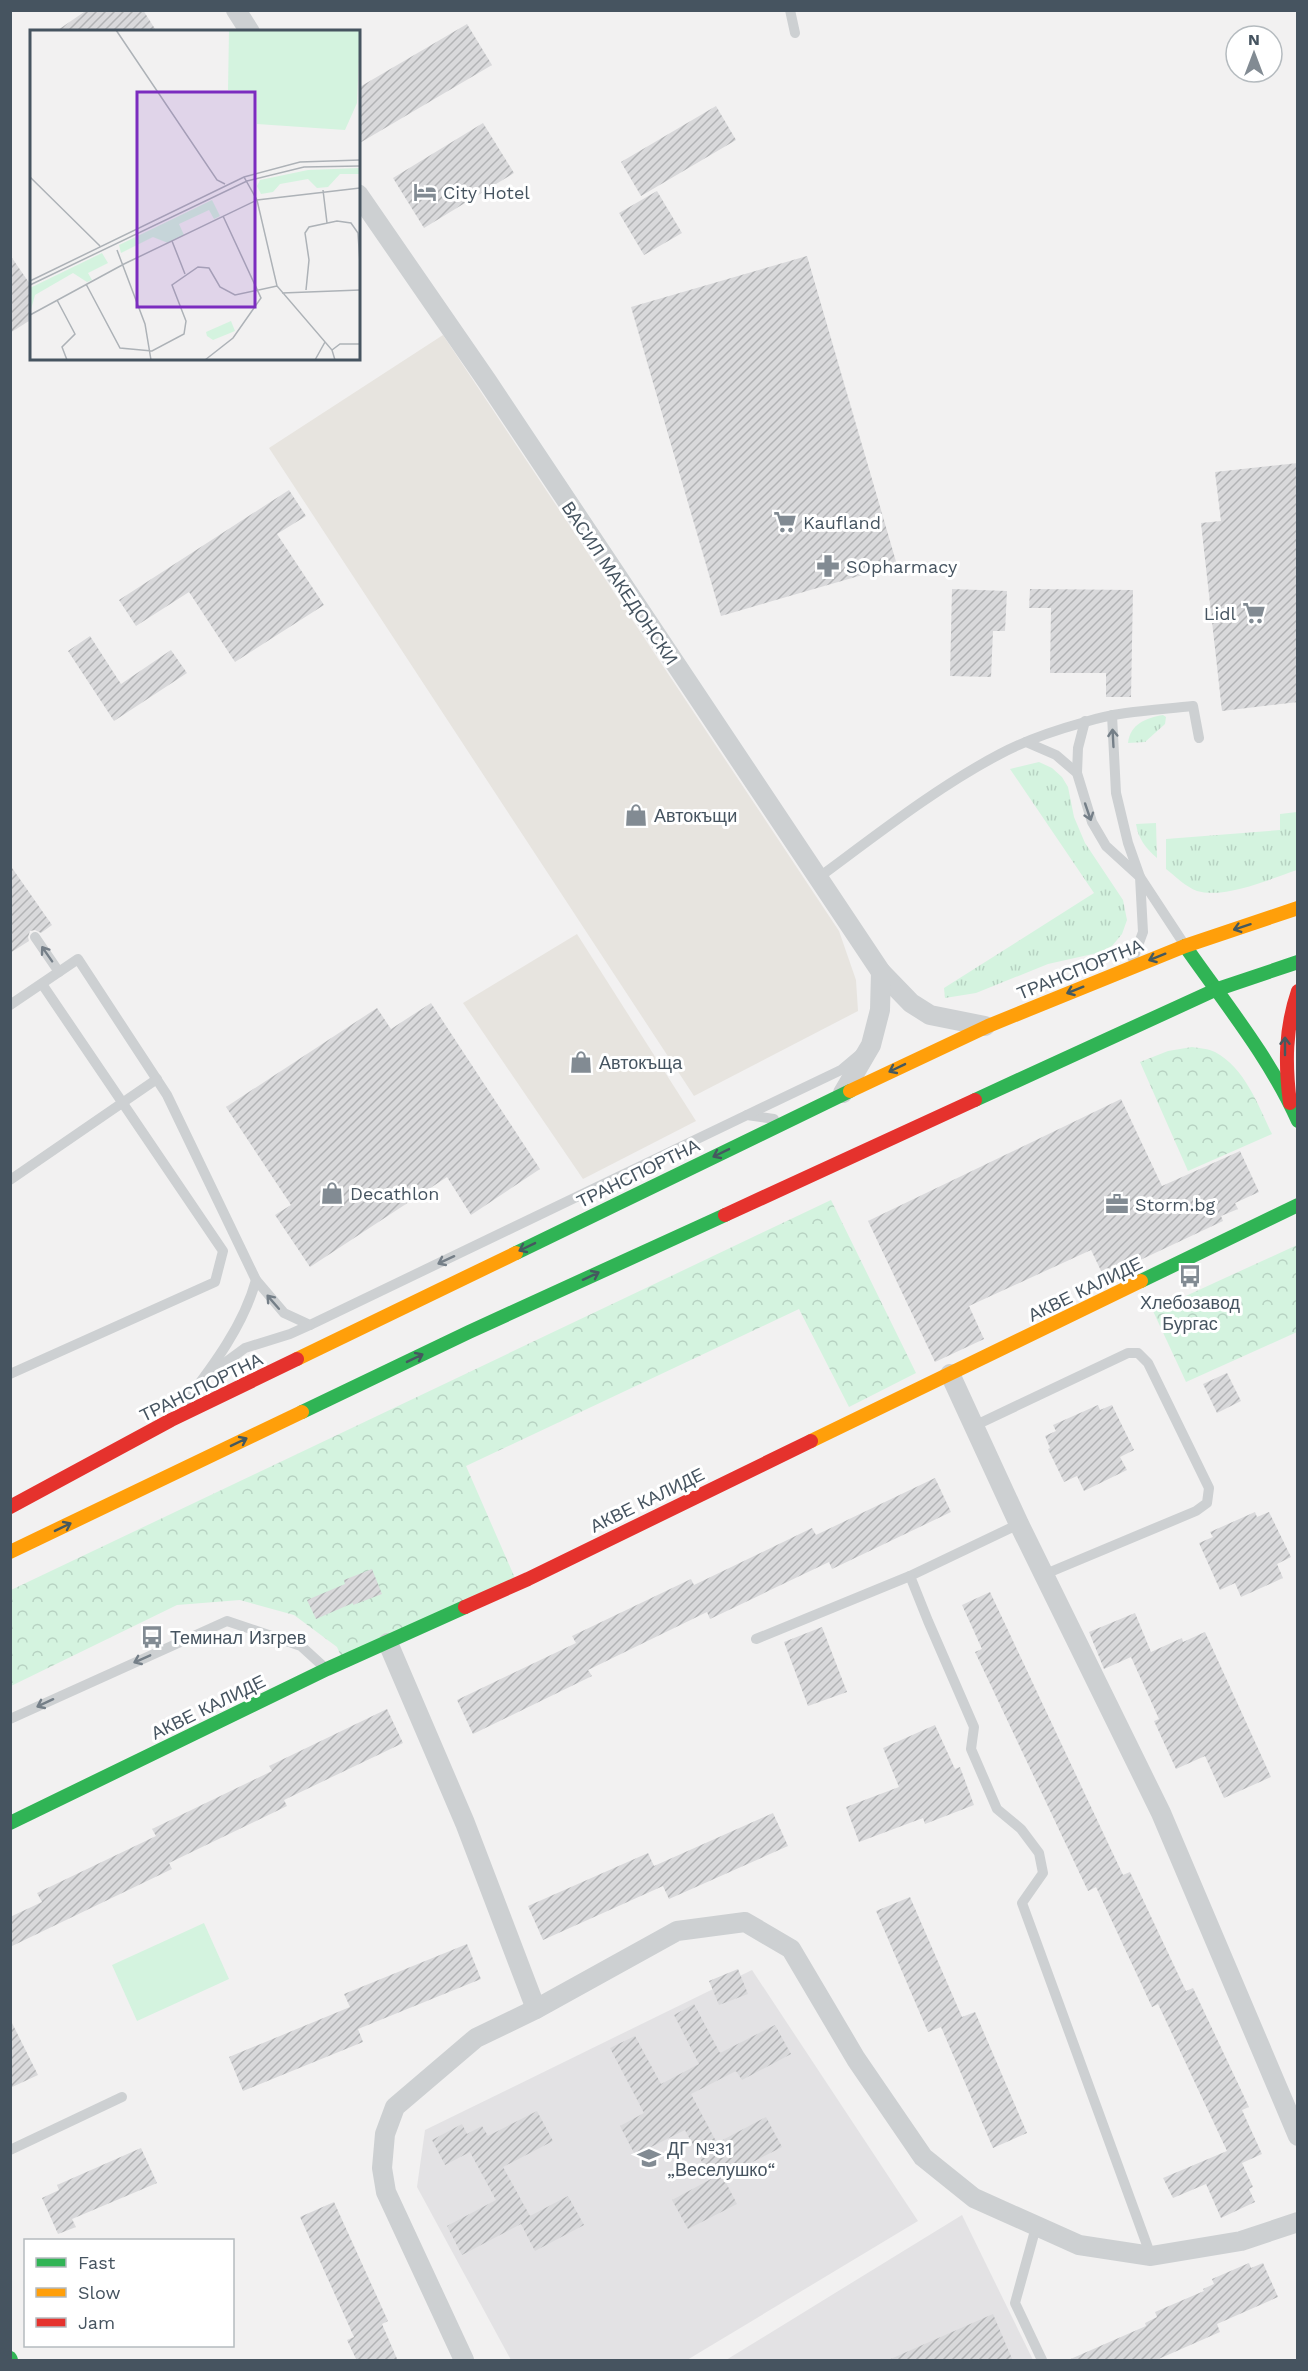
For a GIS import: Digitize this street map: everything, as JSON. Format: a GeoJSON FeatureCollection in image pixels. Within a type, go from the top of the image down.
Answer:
{"type":"FeatureCollection","features":[{"type":"Feature","properties":{"kind":"main road","name":"ТРАНСПОРТНА"},"geometry":{"type":"LineString","coordinates":[[10,1507],[171,1420],[786,1121],[988,1026],[1185,946],[1298,908]]}},
{"type":"Feature","properties":{"kind":"main road"},"geometry":{"type":"LineString","coordinates":[[1185,946],[1259,1053],[1290,1103],[1298,1121]]}},
{"type":"Feature","properties":{"kind":"main road"},"geometry":{"type":"LineString","coordinates":[[10,1552],[469,1332],[1215,990],[1298,962]]}},
{"type":"Feature","properties":{"kind":"main road"},"geometry":{"type":"LineString","coordinates":[[1290,1103],[1285,1067],[1285,1036],[1298,991]]}},
{"type":"Feature","properties":{"kind":"main road","name":"АКВЕ КАЛИДЕ"},"geometry":{"type":"LineString","coordinates":[[10,1822],[327,1669],[528,1579],[1298,1205]]}},
{"type":"Feature","properties":{"kind":"street"},"geometry":{"type":"LineString","coordinates":[[236,10],[249,30]]}},
{"type":"Feature","properties":{"kind":"street","name":"ВАСИЛ МАКЕДОНСКИ"},"geometry":{"type":"LineString","coordinates":[[360,197],[487,381],[881,972],[911,1003],[930,1015],[988,1026]]}},
{"type":"Feature","properties":{"kind":"street"},"geometry":{"type":"LineString","coordinates":[[843,1094],[871,1045],[880,1010],[881,972]]}},
{"type":"Feature","properties":{"kind":"street"},"geometry":{"type":"LineString","coordinates":[[950,1374],[1018,1524],[1161,1813],[1298,2136]]}},
{"type":"Feature","properties":{"kind":"street"},"geometry":{"type":"LineString","coordinates":[[388,1643],[465,1823],[536,2009]]}},
{"type":"Feature","properties":{"kind":"street"},"geometry":{"type":"LineString","coordinates":[[464,2361],[386,2192],[382,2168],[385,2134],[395,2107],[476,2038],[536,2009],[677,1931],[745,1922],[790,1949],[856,2059],[923,2157],[974,2198],[1079,2245],[1151,2256],[1241,2241],[1298,2222]]}},
{"type":"Feature","properties":{"kind":"lane"},"geometry":{"type":"LineString","coordinates":[[790,10],[795,33]]}},
{"type":"Feature","properties":{"kind":"lane"},"geometry":{"type":"LineString","coordinates":[[818,878],[960,778],[1000,754],[1026,742],[1112,715],[1193,706],[1199,738]]}},
{"type":"Feature","properties":{"kind":"lane"},"geometry":{"type":"LineString","coordinates":[[1112,715],[1116,793],[1121,820],[1140,877],[1143,932],[1130,968]]}},
{"type":"Feature","properties":{"kind":"lane"},"geometry":{"type":"LineString","coordinates":[[1085,722],[1078,748],[1077,773],[1087,809],[1096,830],[1106,846],[1140,877],[1185,946]]}},
{"type":"Feature","properties":{"kind":"lane"},"geometry":{"type":"LineString","coordinates":[[1026,742],[1056,755],[1077,773]]}},
{"type":"Feature","properties":{"kind":"lane"},"geometry":{"type":"LineString","coordinates":[[35,937],[59,972]]}},
{"type":"Feature","properties":{"kind":"lane"},"geometry":{"type":"LineString","coordinates":[[10,1005],[78,958],[167,1095],[256,1280],[284,1313],[310,1324]]}},
{"type":"Feature","properties":{"kind":"lane"},"geometry":{"type":"LineString","coordinates":[[10,1374],[215,1282],[223,1251],[42,984]]}},
{"type":"Feature","properties":{"kind":"lane"},"geometry":{"type":"LineString","coordinates":[[203,1380],[245,1348],[290,1334],[841,1070],[871,1045]]}},
{"type":"Feature","properties":{"kind":"lane"},"geometry":{"type":"LineString","coordinates":[[10,1180],[157,1079]]}},
{"type":"Feature","properties":{"kind":"lane"},"geometry":{"type":"LineString","coordinates":[[747,1115],[786,1121]]}},
{"type":"Feature","properties":{"kind":"lane"},"geometry":{"type":"LineString","coordinates":[[171,1420],[203,1380],[236,1327],[251,1298],[256,1280]]}},
{"type":"Feature","properties":{"kind":"lane"},"geometry":{"type":"LineString","coordinates":[[974,1426],[1128,1353],[1138,1353],[1148,1362],[1209,1488],[1207,1503],[1196,1511],[1043,1575]]}},
{"type":"Feature","properties":{"kind":"lane"},"geometry":{"type":"LineString","coordinates":[[756,1639],[910,1576],[1018,1524]]}},
{"type":"Feature","properties":{"kind":"lane"},"geometry":{"type":"LineString","coordinates":[[910,1576],[974,1727],[971,1749],[997,1809],[1021,1830],[1039,1853],[1043,1873],[1022,1903],[1151,2256]]}},
{"type":"Feature","properties":{"kind":"lane"},"geometry":{"type":"LineString","coordinates":[[10,1719],[227,1622],[301,1647],[327,1669]]}},
{"type":"Feature","properties":{"kind":"lane"},"geometry":{"type":"LineString","coordinates":[[10,2150],[122,2097]]}},
{"type":"Feature","properties":{"kind":"lane"},"geometry":{"type":"LineString","coordinates":[[1036,2227],[1015,2302],[1042,2361]]}},
{"type":"Feature","properties":{"kind":"shaded area","name":"Автокъщи"},"geometry":{"type":"Polygon","coordinates":[[[443,335],[839,931],[856,980],[858,1011],[694,1096],[269,448],[443,335]]]}},
{"type":"Feature","properties":{"kind":"shaded area","name":"Автокъща"},"geometry":{"type":"Polygon","coordinates":[[[577,934],[696,1121],[583,1179],[463,1003],[577,934]]]}},
{"type":"Feature","properties":{"kind":"shaded area","name":"ДГ №31 „Веселушко“"},"geometry":{"type":"Polygon","coordinates":[[[752,1970],[918,2221],[687,2360],[511,2360],[417,2187],[425,2130],[752,1970]]]}},
{"type":"Feature","properties":{"kind":"shaded area"},"geometry":{"type":"Polygon","coordinates":[[[962,2215],[1033,2360],[726,2360],[962,2215]]]}},
{"type":"Feature","properties":{"kind":"green space"},"geometry":{"type":"Polygon","coordinates":[[[1163,715],[1166,717],[1165,724],[1145,742],[1128,743],[1132,731],[1140,723],[1163,715]]]}},
{"type":"Feature","properties":{"kind":"green space"},"geometry":{"type":"Polygon","coordinates":[[[1039,762],[1052,768],[1062,777],[1068,787],[1074,817],[1085,843],[1123,900],[1127,920],[1122,934],[1112,946],[1097,953],[1048,964],[976,993],[945,998],[944,988],[1094,893],[1010,769],[1039,762]]]}},
{"type":"Feature","properties":{"kind":"green space"},"geometry":{"type":"Polygon","coordinates":[[[1297,812],[1297,870],[1247,887],[1208,893],[1193,889],[1166,869],[1166,839],[1280,830],[1280,814],[1297,812]]]}},
{"type":"Feature","properties":{"kind":"green space"},"geometry":{"type":"Polygon","coordinates":[[[1156,823],[1157,858],[1143,843],[1136,824],[1156,823]]]}},
{"type":"Feature","properties":{"kind":"green space"},"geometry":{"type":"Polygon","coordinates":[[[1192,1047],[1215,1052],[1235,1067],[1250,1088],[1272,1134],[1188,1171],[1140,1062],[1168,1051],[1192,1047]]]}},
{"type":"Feature","properties":{"kind":"green space"},"geometry":{"type":"Polygon","coordinates":[[[831,1200],[916,1373],[849,1407],[799,1309],[466,1466],[518,1585],[346,1668],[337,1647],[294,1615],[240,1600],[177,1605],[11,1686],[11,1590],[831,1200]]]}},
{"type":"Feature","properties":{"kind":"green space"},"geometry":{"type":"Polygon","coordinates":[[[1297,1245],[1297,1332],[1186,1382],[1153,1311],[1297,1245]]]}},
{"type":"Feature","properties":{"kind":"green space"},"geometry":{"type":"Polygon","coordinates":[[[204,1923],[229,1979],[137,2021],[112,1965],[204,1923]]]}},
{"type":"Feature","properties":{"kind":"building"},"geometry":{"type":"Polygon","coordinates":[[[87,10],[143,10],[156,30],[58,30],[87,10]]]}},
{"type":"Feature","properties":{"kind":"building"},"geometry":{"type":"Polygon","coordinates":[[[467,24],[492,65],[360,143],[360,87],[467,24]]]}},
{"type":"Feature","properties":{"kind":"building"},"geometry":{"type":"Polygon","coordinates":[[[716,106],[736,140],[641,196],[621,162],[716,106]]]}},
{"type":"Feature","properties":{"kind":"building"},"geometry":{"type":"Polygon","coordinates":[[[483,123],[514,173],[424,228],[393,178],[483,123]]]}},
{"type":"Feature","properties":{"kind":"building"},"geometry":{"type":"Polygon","coordinates":[[[657,191],[682,233],[644,255],[619,213],[657,191]]]}},
{"type":"Feature","properties":{"kind":"building"},"geometry":{"type":"Polygon","coordinates":[[[10,255],[30,284],[30,320],[10,333],[10,255]]]}},
{"type":"Feature","properties":{"kind":"building"},"geometry":{"type":"Polygon","coordinates":[[[807,256],[897,565],[721,616],[631,307],[807,256]]]}},
{"type":"Feature","properties":{"kind":"building","name":"Lidl"},"geometry":{"type":"Polygon","coordinates":[[[1298,463],[1298,702],[1222,711],[1201,523],[1221,521],[1215,472],[1298,463]]]}},
{"type":"Feature","properties":{"kind":"building"},"geometry":{"type":"Polygon","coordinates":[[[289,490],[306,516],[277,534],[324,605],[235,662],[189,592],[136,626],[119,600],[289,490]]]}},
{"type":"Feature","properties":{"kind":"building"},"geometry":{"type":"Polygon","coordinates":[[[952,589],[1007,591],[1005,631],[993,631],[991,677],[950,676],[952,589]]]}},
{"type":"Feature","properties":{"kind":"building"},"geometry":{"type":"Polygon","coordinates":[[[1030,589],[1133,590],[1131,697],[1106,697],[1106,673],[1050,673],[1051,608],[1029,608],[1030,589]]]}},
{"type":"Feature","properties":{"kind":"building"},"geometry":{"type":"Polygon","coordinates":[[[90,636],[121,684],[171,650],[187,673],[114,721],[68,651],[90,636]]]}},
{"type":"Feature","properties":{"kind":"building"},"geometry":{"type":"Polygon","coordinates":[[[10,865],[52,925],[41,933],[35,930],[30,931],[29,941],[10,953],[10,865]]]}},
{"type":"Feature","properties":{"kind":"building"},"geometry":{"type":"Polygon","coordinates":[[[431,1003],[540,1169],[471,1215],[447,1177],[310,1267],[275,1215],[291,1205],[226,1107],[377,1008],[391,1029],[431,1003]]]}},
{"type":"Feature","properties":{"kind":"building"},"geometry":{"type":"Polygon","coordinates":[[[1121,1099],[1162,1186],[1240,1151],[1259,1192],[1235,1203],[1238,1209],[1221,1216],[1223,1221],[1104,1277],[1091,1250],[969,1306],[984,1339],[935,1362],[868,1221],[1121,1099]]]}},
{"type":"Feature","properties":{"kind":"building"},"geometry":{"type":"Polygon","coordinates":[[[1227,1373],[1241,1401],[1217,1413],[1203,1384],[1227,1373]]]}},
{"type":"Feature","properties":{"kind":"building"},"geometry":{"type":"Polygon","coordinates":[[[1098,1405],[1100,1410],[1112,1405],[1134,1450],[1120,1457],[1127,1470],[1084,1491],[1077,1476],[1064,1482],[1048,1449],[1050,1448],[1045,1436],[1056,1431],[1053,1425],[1098,1405]]]}},
{"type":"Feature","properties":{"kind":"building"},"geometry":{"type":"Polygon","coordinates":[[[935,1478],[951,1512],[832,1569],[829,1562],[710,1619],[707,1612],[588,1670],[592,1676],[473,1734],[457,1700],[576,1643],[572,1636],[691,1579],[694,1585],[812,1528],[816,1535],[935,1478]]]}},
{"type":"Feature","properties":{"kind":"building"},"geometry":{"type":"Polygon","coordinates":[[[1255,1512],[1257,1517],[1269,1512],[1291,1557],[1277,1564],[1283,1578],[1241,1597],[1235,1583],[1220,1590],[1199,1543],[1213,1537],[1210,1532],[1255,1512]]]}},
{"type":"Feature","properties":{"kind":"building"},"geometry":{"type":"Polygon","coordinates":[[[372,1569],[382,1594],[353,1605],[353,1603],[316,1619],[307,1600],[345,1584],[344,1580],[372,1569]]]}},
{"type":"Feature","properties":{"kind":"building"},"geometry":{"type":"Polygon","coordinates":[[[990,1592],[1123,1875],[1130,1872],[1186,1991],[1193,1988],[1249,2107],[1242,2110],[1262,2154],[1242,2163],[1253,2187],[1249,2189],[1255,2202],[1221,2218],[1206,2184],[1173,2198],[1163,2178],[1227,2151],[1158,2004],[1152,2007],[1096,1887],[1088,1891],[975,1652],[982,1649],[962,1605],[990,1592]]]}},
{"type":"Feature","properties":{"kind":"building"},"geometry":{"type":"Polygon","coordinates":[[[1135,1613],[1151,1652],[1182,1638],[1183,1642],[1205,1632],[1271,1777],[1224,1798],[1205,1756],[1176,1769],[1154,1721],[1159,1719],[1131,1657],[1104,1669],[1089,1632],[1135,1613]]]}},
{"type":"Feature","properties":{"kind":"building"},"geometry":{"type":"Polygon","coordinates":[[[822,1627],[847,1692],[808,1706],[784,1642],[822,1627]]]}},
{"type":"Feature","properties":{"kind":"building"},"geometry":{"type":"Polygon","coordinates":[[[387,1709],[403,1743],[284,1800],[287,1806],[169,1863],[172,1869],[10,1947],[10,1917],[42,1902],[37,1893],[156,1836],[152,1829],[272,1771],[269,1766],[387,1709]]]}},
{"type":"Feature","properties":{"kind":"building"},"geometry":{"type":"Polygon","coordinates":[[[935,1725],[955,1769],[960,1767],[974,1805],[925,1824],[923,1818],[859,1842],[846,1807],[899,1787],[883,1748],[935,1725]]]}},
{"type":"Feature","properties":{"kind":"building"},"geometry":{"type":"Polygon","coordinates":[[[773,1813],[788,1846],[669,1899],[663,1886],[543,1940],[528,1906],[648,1853],[654,1866],[773,1813]]]}},
{"type":"Feature","properties":{"kind":"building"},"geometry":{"type":"Polygon","coordinates":[[[910,1897],[962,2017],[975,2012],[1027,2133],[993,2148],[941,2027],[928,2032],[876,1911],[910,1897]]]}},
{"type":"Feature","properties":{"kind":"building"},"geometry":{"type":"Polygon","coordinates":[[[467,1944],[481,1979],[358,2029],[363,2042],[243,2091],[229,2057],[350,2007],[344,1994],[467,1944]]]}},
{"type":"Feature","properties":{"kind":"building"},"geometry":{"type":"Polygon","coordinates":[[[738,1969],[748,1994],[719,2005],[709,1981],[738,1969]]]}},
{"type":"Feature","properties":{"kind":"building"},"geometry":{"type":"Polygon","coordinates":[[[694,2004],[720,2053],[775,2025],[791,2054],[742,2080],[736,2071],[691,2094],[717,2143],[766,2117],[782,2147],[723,2177],[737,2204],[688,2229],[672,2200],[711,2179],[685,2130],[635,2155],[620,2126],[644,2113],[610,2048],[635,2036],[661,2084],[699,2064],[674,2015],[694,2004]]]}},
{"type":"Feature","properties":{"kind":"building"},"geometry":{"type":"Polygon","coordinates":[[[10,2019],[38,2075],[10,2088],[10,2019]]]}},
{"type":"Feature","properties":{"kind":"building"},"geometry":{"type":"Polygon","coordinates":[[[537,2111],[553,2141],[503,2167],[530,2216],[568,2196],[584,2225],[535,2251],[521,2224],[462,2255],[447,2226],[496,2200],[470,2152],[445,2165],[432,2140],[462,2124],[467,2134],[482,2126],[488,2136],[537,2111]]]}},
{"type":"Feature","properties":{"kind":"building"},"geometry":{"type":"Polygon","coordinates":[[[141,2148],[157,2183],[72,2219],[76,2227],[58,2234],[42,2198],[59,2190],[57,2185],[141,2148]]]}},
{"type":"Feature","properties":{"kind":"building"},"geometry":{"type":"Polygon","coordinates":[[[334,2202],[388,2321],[382,2324],[398,2361],[357,2361],[347,2340],[354,2337],[300,2217],[334,2202]]]}},
{"type":"Feature","properties":{"kind":"building"},"geometry":{"type":"Polygon","coordinates":[[[1249,2263],[1251,2268],[1263,2263],[1278,2297],[1217,2324],[1220,2332],[1154,2361],[1066,2361],[1146,2326],[1145,2323],[1157,2317],[1155,2312],[1204,2291],[1203,2289],[1214,2284],[1212,2279],[1249,2263]]]}},
{"type":"Feature","properties":{"kind":"building"},"geometry":{"type":"Polygon","coordinates":[[[993,2314],[1013,2361],[886,2361],[993,2314]]]}},
{"type":"Feature","properties":{"kind":"traffic: fast"},"geometry":{"type":"LineString","coordinates":[[1185,946],[1260,1053],[1298,1121]]}},
{"type":"Feature","properties":{"kind":"traffic: fast"},"geometry":{"type":"LineString","coordinates":[[975,1100],[1215,990],[1298,962]]}},
{"type":"Feature","properties":{"kind":"traffic: fast"},"geometry":{"type":"LineString","coordinates":[[516,1253],[850,1091]]}},
{"type":"Feature","properties":{"kind":"traffic: fast"},"geometry":{"type":"LineString","coordinates":[[1141,1281],[1298,1205]]}},
{"type":"Feature","properties":{"kind":"traffic: fast"},"geometry":{"type":"LineString","coordinates":[[302,1412],[469,1332],[725,1215]]}},
{"type":"Feature","properties":{"kind":"traffic: fast"},"geometry":{"type":"LineString","coordinates":[[10,1823],[327,1669],[465,1607]]}},
{"type":"Feature","properties":{"kind":"traffic: slow"},"geometry":{"type":"LineString","coordinates":[[850,1091],[988,1026],[1185,946],[1298,908]]}},
{"type":"Feature","properties":{"kind":"traffic: slow"},"geometry":{"type":"LineString","coordinates":[[297,1359],[516,1253]]}},
{"type":"Feature","properties":{"kind":"traffic: slow"},"geometry":{"type":"LineString","coordinates":[[811,1441],[1141,1281]]}},
{"type":"Feature","properties":{"kind":"traffic: slow"},"geometry":{"type":"LineString","coordinates":[[10,1552],[302,1412]]}},
{"type":"Feature","properties":{"kind":"traffic: jam"},"geometry":{"type":"LineString","coordinates":[[1290,1103],[1287,1047],[1298,991]]}},
{"type":"Feature","properties":{"kind":"traffic: jam"},"geometry":{"type":"LineString","coordinates":[[725,1215],[975,1100]]}},
{"type":"Feature","properties":{"kind":"traffic: jam"},"geometry":{"type":"LineString","coordinates":[[10,1507],[171,1420],[297,1359]]}},
{"type":"Feature","properties":{"kind":"traffic: jam"},"geometry":{"type":"LineString","coordinates":[[465,1607],[528,1579],[811,1441]]}},
{"type":"Feature","properties":{"kind":"place","name":"City Hotel"},"geometry":{"type":"Point","coordinates":[425,192]}},
{"type":"Feature","properties":{"kind":"place","name":"Kaufland"},"geometry":{"type":"Point","coordinates":[785,522]}},
{"type":"Feature","properties":{"kind":"place","name":"SOpharmacy"},"geometry":{"type":"Point","coordinates":[828,566]}},
{"type":"Feature","properties":{"kind":"place","name":"Lidl"},"geometry":{"type":"Point","coordinates":[1254,613]}},
{"type":"Feature","properties":{"kind":"place","name":"Автокъщи"},"geometry":{"type":"Point","coordinates":[636,815]}},
{"type":"Feature","properties":{"kind":"place","name":"Автокъща"},"geometry":{"type":"Point","coordinates":[581,1062]}},
{"type":"Feature","properties":{"kind":"place","name":"Decathlon"},"geometry":{"type":"Point","coordinates":[332,1193]}},
{"type":"Feature","properties":{"kind":"place","name":"Storm.bg"},"geometry":{"type":"Point","coordinates":[1117,1204]}},
{"type":"Feature","properties":{"kind":"place","name":"Хлебозавод Бургас"},"geometry":{"type":"Point","coordinates":[1190,1276]}},
{"type":"Feature","properties":{"kind":"place","name":"Теминал Изгрев"},"geometry":{"type":"Point","coordinates":[152,1637]}},
{"type":"Feature","properties":{"kind":"place","name":"ДГ №31 „Веселушко“"},"geometry":{"type":"Point","coordinates":[649,2158]}}]}
